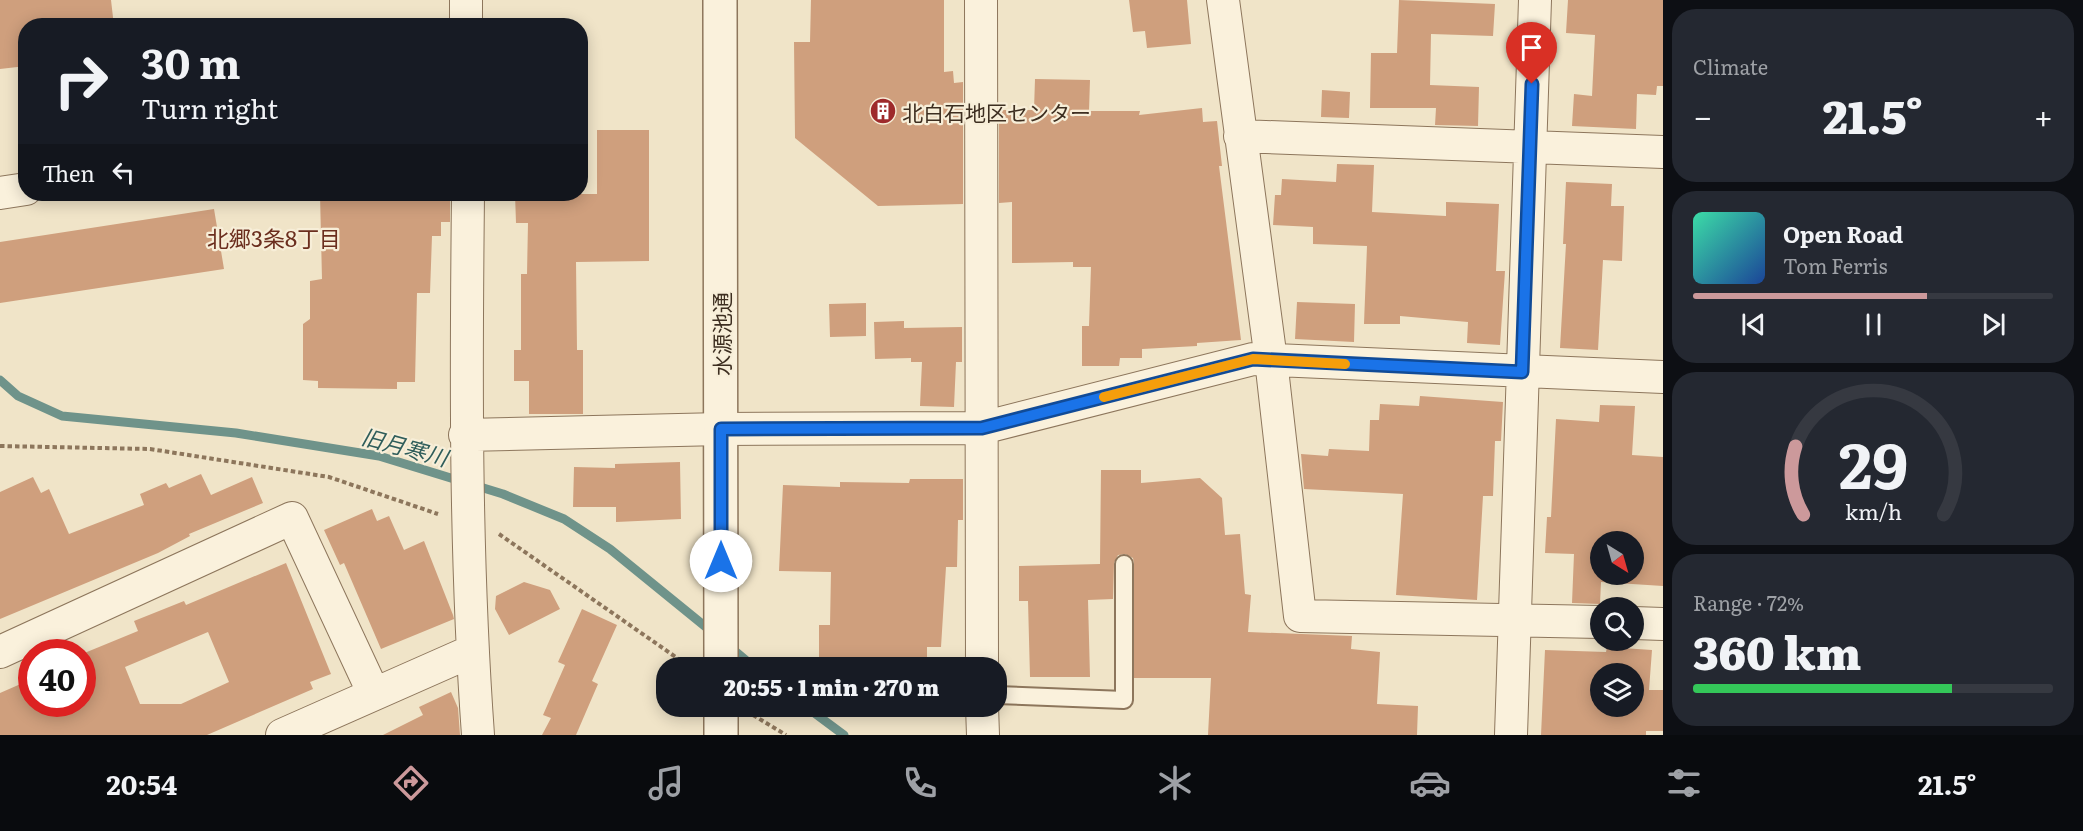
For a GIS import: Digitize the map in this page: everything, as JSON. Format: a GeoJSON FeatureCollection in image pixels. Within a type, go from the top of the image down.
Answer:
{"type":"FeatureCollection","features":[{"type":"Feature","properties":{"kind":"street"},"geometry":{"type":"LineString","coordinates":[[466,0],[466,18]]}},
{"type":"Feature","properties":{"kind":"street","name":"水源池通"},"geometry":{"type":"LineString","coordinates":[[720,0],[721,657]]}},
{"type":"Feature","properties":{"kind":"street"},"geometry":{"type":"LineString","coordinates":[[981,0],[982,657]]}},
{"type":"Feature","properties":{"kind":"street"},"geometry":{"type":"LineString","coordinates":[[1223,0],[1272,360],[1300,616],[1590,622]]}},
{"type":"Feature","properties":{"kind":"street"},"geometry":{"type":"LineString","coordinates":[[1511,735],[1534,0]]}},
{"type":"Feature","properties":{"kind":"street"},"geometry":{"type":"LineString","coordinates":[[1240,136],[1663,152]]}},
{"type":"Feature","properties":{"kind":"street"},"geometry":{"type":"LineString","coordinates":[[0,193],[18,190]]}},
{"type":"Feature","properties":{"kind":"street"},"geometry":{"type":"LineString","coordinates":[[468,201],[465,435],[472,651],[478,735]]}},
{"type":"Feature","properties":{"kind":"street"},"geometry":{"type":"LineString","coordinates":[[465,435],[721,429],[982,428],[1253,359],[1663,377]]}},
{"type":"Feature","properties":{"kind":"street"},"geometry":{"type":"LineString","coordinates":[[0,652],[291,518],[374,694]]}},
{"type":"Feature","properties":{"kind":"street"},"geometry":{"type":"LineString","coordinates":[[1644,623],[1663,624]]}},
{"type":"Feature","properties":{"kind":"street"},"geometry":{"type":"LineString","coordinates":[[282,735],[472,651]]}},
{"type":"Feature","properties":{"kind":"street"},"geometry":{"type":"LineString","coordinates":[[721,717],[721,735]]}},
{"type":"Feature","properties":{"kind":"street"},"geometry":{"type":"LineString","coordinates":[[982,717],[983,735]]}},
{"type":"Feature","properties":{"kind":"lane"},"geometry":{"type":"LineString","coordinates":[[1007,695],[1124,700],[1124,564]]}},
{"type":"Feature","properties":{"kind":"path"},"geometry":{"type":"LineString","coordinates":[[0,446],[150,449],[329,477],[468,518],[506,537],[675,657]]}},
{"type":"Feature","properties":{"kind":"path"},"geometry":{"type":"LineString","coordinates":[[766,724],[786,735]]}},
{"type":"Feature","properties":{"kind":"building"},"geometry":{"type":"Polygon","coordinates":[[[0,0],[111,0],[113,18],[18,18],[18,67],[0,69],[0,0]]]}},
{"type":"Feature","properties":{"kind":"building","name":"北白石地区センター"},"geometry":{"type":"Polygon","coordinates":[[[811,0],[944,0],[944,72],[953,71],[954,83],[963,82],[963,204],[878,206],[795,138],[794,42],[810,42],[811,0]]]}},
{"type":"Feature","properties":{"kind":"building"},"geometry":{"type":"Polygon","coordinates":[[[1129,0],[1187,0],[1191,44],[1147,48],[1145,31],[1133,32],[1129,0]]]}},
{"type":"Feature","properties":{"kind":"building"},"geometry":{"type":"Polygon","coordinates":[[[1399,0],[1495,4],[1493,36],[1431,34],[1430,85],[1479,87],[1478,126],[1435,125],[1436,108],[1370,108],[1371,53],[1397,53],[1399,0]]]}},
{"type":"Feature","properties":{"kind":"building"},"geometry":{"type":"Polygon","coordinates":[[[1568,0],[1663,0],[1663,86],[1657,86],[1656,95],[1637,94],[1636,129],[1572,126],[1574,94],[1592,96],[1595,35],[1566,33],[1568,0]]]}},
{"type":"Feature","properties":{"kind":"building"},"geometry":{"type":"Polygon","coordinates":[[[1035,79],[1090,80],[1089,111],[1140,111],[1139,115],[1202,108],[1203,122],[1217,121],[1222,166],[1219,166],[1241,340],[1197,343],[1197,346],[1142,349],[1142,358],[1120,358],[1119,366],[1082,366],[1082,326],[1089,326],[1091,267],[1073,267],[1073,262],[1012,263],[1012,202],[999,203],[999,110],[1034,110],[1035,79]]]}},
{"type":"Feature","properties":{"kind":"building"},"geometry":{"type":"Polygon","coordinates":[[[1322,90],[1350,92],[1349,118],[1321,117],[1322,90]]]}},
{"type":"Feature","properties":{"kind":"building"},"geometry":{"type":"Polygon","coordinates":[[[597,130],[649,130],[649,261],[576,262],[577,350],[583,350],[583,414],[529,414],[529,381],[514,381],[514,350],[521,350],[521,274],[527,274],[528,223],[516,223],[515,201],[588,201],[588,194],[597,194],[597,130]]]}},
{"type":"Feature","properties":{"kind":"building"},"geometry":{"type":"Polygon","coordinates":[[[1337,164],[1374,165],[1372,212],[1446,216],[1446,202],[1499,204],[1496,271],[1505,271],[1500,345],[1467,343],[1468,322],[1400,316],[1400,324],[1364,324],[1367,246],[1313,244],[1313,227],[1273,225],[1275,195],[1281,195],[1282,179],[1336,182],[1337,164]]]}},
{"type":"Feature","properties":{"kind":"building"},"geometry":{"type":"Polygon","coordinates":[[[1566,182],[1612,184],[1611,206],[1624,206],[1622,261],[1603,260],[1598,350],[1560,348],[1566,244],[1563,244],[1566,182]]]}},
{"type":"Feature","properties":{"kind":"building"},"geometry":{"type":"Polygon","coordinates":[[[320,201],[450,201],[450,222],[441,222],[441,236],[432,236],[430,293],[417,293],[415,382],[397,382],[397,389],[318,388],[318,381],[303,380],[303,324],[310,319],[310,281],[322,279],[320,201]]]}},
{"type":"Feature","properties":{"kind":"building"},"geometry":{"type":"Polygon","coordinates":[[[214,209],[224,269],[0,303],[0,242],[214,209]]]}},
{"type":"Feature","properties":{"kind":"building"},"geometry":{"type":"Polygon","coordinates":[[[1297,302],[1355,304],[1354,342],[1295,339],[1297,302]]]}},
{"type":"Feature","properties":{"kind":"building"},"geometry":{"type":"Polygon","coordinates":[[[866,303],[866,336],[830,337],[829,304],[866,303]]]}},
{"type":"Feature","properties":{"kind":"building"},"geometry":{"type":"Polygon","coordinates":[[[904,321],[904,328],[962,327],[962,362],[956,362],[954,407],[920,406],[922,362],[911,362],[911,358],[875,359],[874,322],[904,321]]]}},
{"type":"Feature","properties":{"kind":"building"},"geometry":{"type":"Polygon","coordinates":[[[1420,396],[1503,402],[1501,441],[1495,441],[1493,496],[1483,496],[1477,600],[1396,595],[1403,494],[1304,489],[1301,454],[1328,456],[1329,449],[1369,451],[1370,420],[1379,420],[1380,404],[1419,406],[1420,396]]]}},
{"type":"Feature","properties":{"kind":"building"},"geometry":{"type":"Polygon","coordinates":[[[1600,405],[1635,406],[1632,455],[1663,457],[1663,586],[1644,585],[1644,531],[1590,531],[1590,585],[1601,585],[1600,597],[1590,597],[1590,604],[1572,603],[1574,554],[1545,553],[1547,517],[1551,517],[1556,419],[1599,422],[1600,405]]]}},
{"type":"Feature","properties":{"kind":"building"},"geometry":{"type":"Polygon","coordinates":[[[680,462],[681,519],[616,522],[616,507],[573,507],[574,467],[615,468],[615,464],[680,462]]]}},
{"type":"Feature","properties":{"kind":"building"},"geometry":{"type":"Polygon","coordinates":[[[1101,470],[1141,470],[1141,483],[1200,478],[1222,498],[1225,535],[1240,534],[1245,594],[1251,595],[1248,632],[1352,636],[1351,649],[1380,652],[1377,704],[1418,706],[1417,735],[1208,735],[1211,678],[1134,678],[1134,564],[1133,558],[1125,554],[1118,555],[1114,563],[1113,599],[1088,600],[1090,677],[1030,677],[1028,601],[1019,601],[1019,566],[1100,564],[1101,470]]]}},
{"type":"Feature","properties":{"kind":"building"},"geometry":{"type":"Polygon","coordinates":[[[201,474],[211,495],[252,477],[263,503],[189,534],[190,536],[158,553],[0,619],[0,492],[33,477],[41,493],[49,489],[69,534],[144,505],[140,494],[166,483],[169,488],[201,474]]]}},
{"type":"Feature","properties":{"kind":"building"},"geometry":{"type":"Polygon","coordinates":[[[910,479],[963,479],[963,520],[958,520],[957,567],[946,567],[941,647],[927,647],[927,657],[819,657],[819,625],[830,625],[831,572],[779,571],[783,485],[840,487],[840,482],[909,483],[910,479]]]}},
{"type":"Feature","properties":{"kind":"building"},"geometry":{"type":"Polygon","coordinates":[[[372,509],[377,521],[389,516],[404,550],[424,541],[454,619],[381,649],[344,563],[340,565],[324,530],[372,509]]]}},
{"type":"Feature","properties":{"kind":"building"},"geometry":{"type":"Polygon","coordinates":[[[286,563],[331,674],[310,682],[313,689],[207,735],[0,735],[0,693],[18,685],[18,717],[96,717],[96,648],[138,631],[134,621],[184,601],[186,605],[286,563]],[[208,632],[125,667],[140,704],[181,704],[229,682],[208,632]]]}},
{"type":"Feature","properties":{"kind":"building"},"geometry":{"type":"Polygon","coordinates":[[[524,582],[550,590],[560,609],[509,635],[495,609],[496,596],[524,582]]]}},
{"type":"Feature","properties":{"kind":"building"},"geometry":{"type":"Polygon","coordinates":[[[582,609],[617,625],[592,681],[598,684],[576,735],[542,735],[551,718],[543,715],[565,665],[558,662],[582,609]]]}},
{"type":"Feature","properties":{"kind":"building"},"geometry":{"type":"Polygon","coordinates":[[[1545,650],[1606,652],[1652,650],[1649,690],[1663,690],[1663,731],[1646,731],[1646,735],[1541,735],[1545,650]]]}},
{"type":"Feature","properties":{"kind":"building"},"geometry":{"type":"Polygon","coordinates":[[[451,692],[458,708],[460,735],[383,735],[423,715],[419,707],[451,692]]]}},
{"type":"Feature","properties":{"kind":"waterway","name":"旧月寒川"},"geometry":{"type":"LineString","coordinates":[[0,380],[18,396],[62,416],[236,433],[379,456],[503,494],[564,519],[610,549],[712,632]]}},
{"type":"Feature","properties":{"kind":"waterway","name":"旧月寒川"},"geometry":{"type":"LineString","coordinates":[[730,647],[742,657]]}},
{"type":"Feature","properties":{"kind":"waterway","name":"旧月寒川"},"geometry":{"type":"LineString","coordinates":[[820,717],[844,735]]}},
{"type":"Feature","properties":{"kind":"slow traffic"},"geometry":{"type":"LineString","coordinates":[[1104,397],[1253,359],[1345,364]]}},
{"type":"Feature","properties":{"kind":"place","name":"北白石地区センター"},"geometry":{"type":"Point","coordinates":[883,111]}},
{"type":"Feature","properties":{"kind":"district","name":"北郷3条8丁目"},"geometry":{"type":"Point","coordinates":[274,237]}},
{"type":"Feature","properties":{"kind":"route"},"geometry":{"type":"LineString","coordinates":[[721,561],[721,429],[982,428],[1253,359],[1522,372],[1532,84]]}}]}
